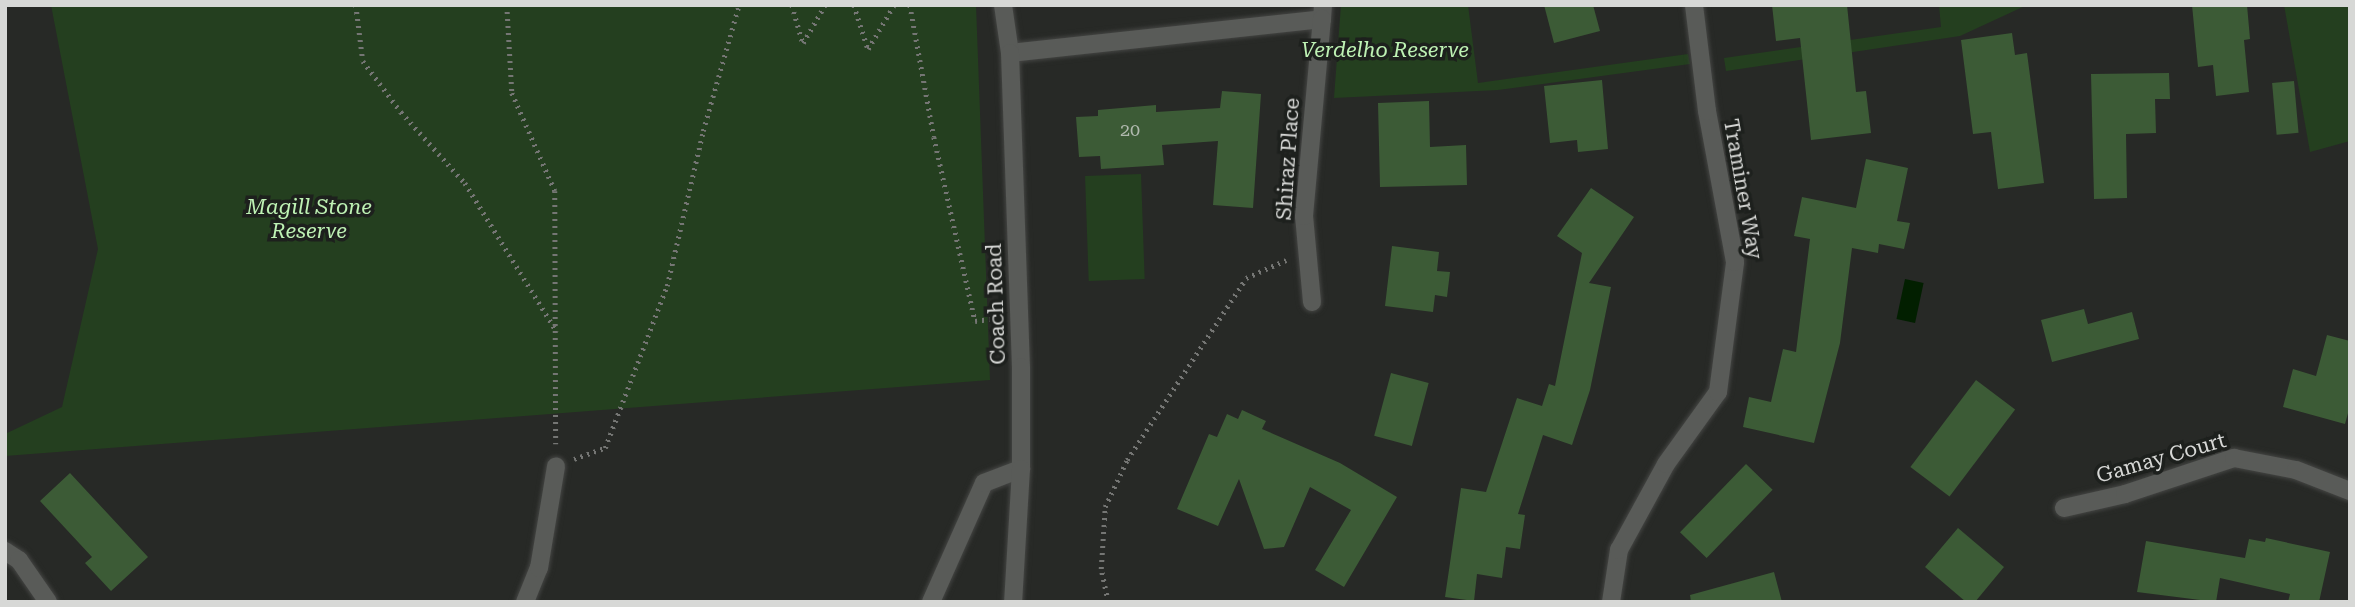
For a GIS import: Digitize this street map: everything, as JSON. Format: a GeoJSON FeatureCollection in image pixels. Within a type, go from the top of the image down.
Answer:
{"type":"FeatureCollection","features":[{"type":"Feature","properties":{"kind":"street","name":"Coach Road"},"geometry":{"type":"LineString","coordinates":[[1003,5],[1010,53],[1019,316],[1021,469],[1013,602]]}},
{"type":"Feature","properties":{"kind":"street","name":"Traminer Way"},"geometry":{"type":"LineString","coordinates":[[1611,602],[1619,550],[1666,464],[1718,392],[1735,262],[1707,111],[1694,5]]}},
{"type":"Feature","properties":{"kind":"street"},"geometry":{"type":"LineString","coordinates":[[1010,53],[1323,12]]}},
{"type":"Feature","properties":{"kind":"street","name":"Shiraz Place"},"geometry":{"type":"LineString","coordinates":[[1312,302],[1304,216],[1323,12]]}},
{"type":"Feature","properties":{"kind":"street","name":"Gamay Court"},"geometry":{"type":"LineString","coordinates":[[2064,508],[2125,494],[2234,458],[2296,470],[2350,491]]}},
{"type":"Feature","properties":{"kind":"street"},"geometry":{"type":"LineString","coordinates":[[525,602],[539,568],[556,466]]}},
{"type":"Feature","properties":{"kind":"street"},"geometry":{"type":"LineString","coordinates":[[931,602],[984,483],[1021,469]]}},
{"type":"Feature","properties":{"kind":"street"},"geometry":{"type":"LineString","coordinates":[[5,551],[19,560],[48,602]]}},
{"type":"Feature","properties":{"kind":"path"},"geometry":{"type":"LineString","coordinates":[[356,5],[363,61],[401,112],[465,183],[558,333]]}},
{"type":"Feature","properties":{"kind":"path"},"geometry":{"type":"LineString","coordinates":[[507,5],[512,93],[555,191],[558,333],[556,466],[605,448],[667,286],[703,131],[739,5]]}},
{"type":"Feature","properties":{"kind":"path"},"geometry":{"type":"LineString","coordinates":[[792,5],[803,43],[825,5]]}},
{"type":"Feature","properties":{"kind":"path"},"geometry":{"type":"LineString","coordinates":[[854,5],[868,49],[894,5]]}},
{"type":"Feature","properties":{"kind":"path"},"geometry":{"type":"LineString","coordinates":[[911,5],[934,137],[975,321],[1019,316]]}},
{"type":"Feature","properties":{"kind":"path"},"geometry":{"type":"LineString","coordinates":[[1108,602],[1101,569],[1105,507],[1127,460],[1247,278],[1307,251]]}},
{"type":"Feature","properties":{"kind":"green space","name":"Magill Stone Reserve"},"geometry":{"type":"Polygon","coordinates":[[[51,5],[976,5],[990,380],[5,456],[5,434],[62,407],[98,249],[51,5]]]}},
{"type":"Feature","properties":{"kind":"green space","name":"Verdelho Reserve"},"geometry":{"type":"Polygon","coordinates":[[[1341,5],[1468,5],[1478,83],[1688,54],[1690,64],[1498,90],[1334,98],[1341,5]]]}},
{"type":"Feature","properties":{"kind":"green space"},"geometry":{"type":"Polygon","coordinates":[[[1939,5],[2027,5],[1960,36],[1726,71],[1724,58],[1941,27],[1939,5]]]}},
{"type":"Feature","properties":{"kind":"green space"},"geometry":{"type":"Polygon","coordinates":[[[2284,5],[2350,5],[2350,141],[2310,152],[2284,5]]]}},
{"type":"Feature","properties":{"kind":"green space"},"geometry":{"type":"Polygon","coordinates":[[[1141,174],[1145,279],[1089,281],[1085,176],[1141,174]]]}},
{"type":"Feature","properties":{"kind":"shaded area"},"geometry":{"type":"Polygon","coordinates":[[[1905,279],[1924,283],[1915,323],[1896,319],[1905,279]]]}},
{"type":"Feature","properties":{"kind":"building"},"geometry":{"type":"Polygon","coordinates":[[[1544,5],[1593,5],[1600,31],[1554,43],[1544,5]]]}},
{"type":"Feature","properties":{"kind":"building"},"geometry":{"type":"Polygon","coordinates":[[[1772,5],[1847,5],[1856,92],[1866,91],[1871,133],[1811,140],[1800,38],[1776,41],[1772,5]]]}},
{"type":"Feature","properties":{"kind":"building"},"geometry":{"type":"Polygon","coordinates":[[[2192,5],[2247,5],[2250,39],[2244,40],[2249,92],[2216,96],[2213,65],[2198,67],[2192,5]]]}},
{"type":"Feature","properties":{"kind":"building"},"geometry":{"type":"Polygon","coordinates":[[[2012,33],[2015,55],[2027,53],[2044,183],[1998,189],[1991,132],[1973,134],[1961,40],[2012,33]]]}},
{"type":"Feature","properties":{"kind":"building"},"geometry":{"type":"Polygon","coordinates":[[[2169,73],[2170,99],[2155,99],[2156,133],[2126,134],[2127,198],[2094,199],[2091,74],[2169,73]]]}},
{"type":"Feature","properties":{"kind":"building"},"geometry":{"type":"Polygon","coordinates":[[[1602,80],[1608,149],[1578,152],[1577,140],[1550,143],[1544,86],[1602,80]]]}},
{"type":"Feature","properties":{"kind":"building"},"geometry":{"type":"Polygon","coordinates":[[[2294,81],[2299,133],[2277,135],[2272,83],[2294,81]]]}},
{"type":"Feature","properties":{"kind":"building"},"geometry":{"type":"Polygon","coordinates":[[[1222,91],[1261,94],[1253,208],[1213,205],[1218,141],[1162,145],[1164,165],[1101,169],[1100,156],[1079,157],[1076,117],[1098,116],[1098,110],[1156,105],[1156,112],[1220,108],[1222,91]]]}},
{"type":"Feature","properties":{"kind":"building"},"geometry":{"type":"Polygon","coordinates":[[[1429,101],[1430,147],[1466,145],[1467,185],[1380,187],[1378,103],[1429,101]]]}},
{"type":"Feature","properties":{"kind":"building"},"geometry":{"type":"Polygon","coordinates":[[[1866,159],[1908,168],[1897,221],[1910,223],[1904,249],[1879,244],[1878,253],[1852,248],[1840,343],[1814,443],[1743,427],[1749,397],[1771,402],[1783,349],[1796,352],[1810,239],[1794,236],[1802,197],[1856,208],[1866,159]]]}},
{"type":"Feature","properties":{"kind":"building"},"geometry":{"type":"Polygon","coordinates":[[[1591,188],[1634,217],[1589,283],[1611,287],[1590,390],[1572,445],[1543,435],[1518,514],[1525,515],[1520,549],[1506,547],[1502,578],[1477,574],[1474,601],[1445,597],[1461,488],[1486,492],[1517,398],[1542,406],[1549,384],[1555,386],[1582,253],[1557,236],[1591,188]]]}},
{"type":"Feature","properties":{"kind":"building"},"geometry":{"type":"Polygon","coordinates":[[[1392,246],[1439,252],[1437,271],[1450,272],[1447,297],[1435,295],[1433,312],[1385,306],[1392,246]]]}},
{"type":"Feature","properties":{"kind":"building"},"geometry":{"type":"Polygon","coordinates":[[[2084,309],[2088,324],[2132,312],[2139,339],[2052,362],[2041,320],[2084,309]]]}},
{"type":"Feature","properties":{"kind":"building"},"geometry":{"type":"Polygon","coordinates":[[[2327,335],[2350,341],[2350,406],[2345,424],[2283,407],[2293,369],[2316,376],[2327,335]]]}},
{"type":"Feature","properties":{"kind":"building"},"geometry":{"type":"Polygon","coordinates":[[[1391,373],[1429,383],[1412,446],[1374,436],[1391,373]]]}},
{"type":"Feature","properties":{"kind":"building"},"geometry":{"type":"Polygon","coordinates":[[[1976,380],[2015,409],[1950,497],[1910,467],[1976,380]]]}},
{"type":"Feature","properties":{"kind":"building"},"geometry":{"type":"Polygon","coordinates":[[[1242,410],[1266,421],[1262,429],[1340,463],[1397,497],[1344,587],[1315,570],[1351,510],[1310,487],[1284,547],[1264,549],[1239,479],[1218,526],[1177,509],[1209,434],[1217,437],[1227,414],[1238,419],[1242,410]]]}},
{"type":"Feature","properties":{"kind":"building"},"geometry":{"type":"Polygon","coordinates":[[[1746,464],[1773,490],[1707,558],[1680,532],[1746,464]]]}},
{"type":"Feature","properties":{"kind":"building"},"geometry":{"type":"Polygon","coordinates":[[[70,473],[148,557],[111,591],[85,563],[92,557],[40,501],[70,473]]]}},
{"type":"Feature","properties":{"kind":"building"},"geometry":{"type":"Polygon","coordinates":[[[1958,528],[2004,567],[1975,602],[1966,602],[1925,567],[1958,528]]]}},
{"type":"Feature","properties":{"kind":"building"},"geometry":{"type":"Polygon","coordinates":[[[2266,538],[2330,552],[2319,602],[2288,602],[2290,594],[2220,578],[2216,602],[2137,592],[2146,541],[2245,558],[2249,539],[2265,542],[2266,538]]]}},
{"type":"Feature","properties":{"kind":"building"},"geometry":{"type":"Polygon","coordinates":[[[1774,572],[1782,602],[1691,602],[1690,595],[1774,572]]]}}]}
